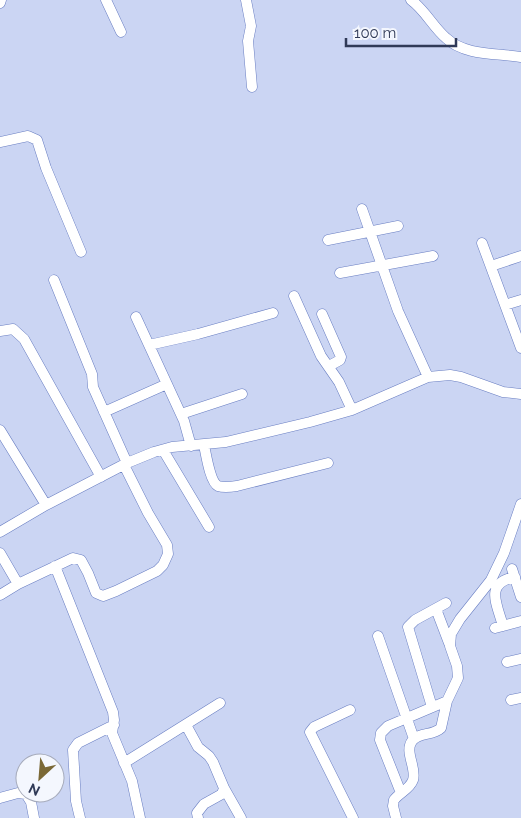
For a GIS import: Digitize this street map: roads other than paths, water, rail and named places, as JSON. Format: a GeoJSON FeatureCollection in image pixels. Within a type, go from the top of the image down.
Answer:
{"type":"FeatureCollection","features":[{"type":"Feature","properties":{"kind":"street"},"geometry":{"type":"LineString","coordinates":[[106,0],[121,32]]}},
{"type":"Feature","properties":{"kind":"street"},"geometry":{"type":"LineString","coordinates":[[246,0],[251,26],[248,41],[252,88]]}},
{"type":"Feature","properties":{"kind":"street"},"geometry":{"type":"LineString","coordinates":[[411,0],[444,36],[457,46],[470,50],[521,58]]}},
{"type":"Feature","properties":{"kind":"street"},"geometry":{"type":"LineString","coordinates":[[0,142],[28,136],[37,140],[41,147],[46,168],[81,252]]}},
{"type":"Feature","properties":{"kind":"street"},"geometry":{"type":"LineString","coordinates":[[362,210],[398,310],[428,377]]}},
{"type":"Feature","properties":{"kind":"street"},"geometry":{"type":"LineString","coordinates":[[328,240],[398,226]]}},
{"type":"Feature","properties":{"kind":"street"},"geometry":{"type":"LineString","coordinates":[[482,243],[520,344]]}},
{"type":"Feature","properties":{"kind":"street"},"geometry":{"type":"LineString","coordinates":[[340,273],[433,256]]}},
{"type":"Feature","properties":{"kind":"street"},"geometry":{"type":"LineString","coordinates":[[491,266],[521,256]]}},
{"type":"Feature","properties":{"kind":"street"},"geometry":{"type":"LineString","coordinates":[[0,595],[69,559],[77,558],[84,565],[96,593],[103,596],[157,571],[163,565],[168,554],[167,545],[148,513],[92,387],[92,374],[54,280]]}},
{"type":"Feature","properties":{"kind":"street"},"geometry":{"type":"LineString","coordinates":[[294,296],[322,356],[339,382],[352,410]]}},
{"type":"Feature","properties":{"kind":"street"},"geometry":{"type":"LineString","coordinates":[[505,305],[521,300]]}},
{"type":"Feature","properties":{"kind":"street"},"geometry":{"type":"LineString","coordinates":[[149,345],[198,334],[273,313]]}},
{"type":"Feature","properties":{"kind":"street"},"geometry":{"type":"LineString","coordinates":[[322,314],[341,357],[340,360],[329,366]]}},
{"type":"Feature","properties":{"kind":"street"},"geometry":{"type":"LineString","coordinates":[[136,317],[181,414],[191,446]]}},
{"type":"Feature","properties":{"kind":"street"},"geometry":{"type":"LineString","coordinates":[[0,332],[13,329],[20,334],[101,478]]}},
{"type":"Feature","properties":{"kind":"street"},"geometry":{"type":"LineString","coordinates":[[0,532],[46,505],[125,464],[163,450],[226,442],[352,410],[428,377],[450,375],[461,377],[503,392],[521,394]]}},
{"type":"Feature","properties":{"kind":"street"},"geometry":{"type":"LineString","coordinates":[[104,412],[167,384]]}},
{"type":"Feature","properties":{"kind":"street"},"geometry":{"type":"LineString","coordinates":[[181,414],[242,394]]}},
{"type":"Feature","properties":{"kind":"street"},"geometry":{"type":"LineString","coordinates":[[0,430],[46,505]]}},
{"type":"Feature","properties":{"kind":"street"},"geometry":{"type":"LineString","coordinates":[[204,445],[212,480],[217,486],[222,487],[238,486],[328,463]]}},
{"type":"Feature","properties":{"kind":"street"},"geometry":{"type":"LineString","coordinates":[[163,450],[209,527]]}},
{"type":"Feature","properties":{"kind":"street"},"geometry":{"type":"LineString","coordinates":[[450,646],[454,627],[497,570],[511,537],[521,504]]}},
{"type":"Feature","properties":{"kind":"street"},"geometry":{"type":"LineString","coordinates":[[0,553],[18,584]]}},
{"type":"Feature","properties":{"kind":"street"},"geometry":{"type":"LineString","coordinates":[[55,566],[113,712],[114,725],[112,734],[132,781],[140,818]]}},
{"type":"Feature","properties":{"kind":"street"},"geometry":{"type":"LineString","coordinates":[[497,570],[516,571]]}},
{"type":"Feature","properties":{"kind":"street"},"geometry":{"type":"LineString","coordinates":[[516,571],[521,597]]}},
{"type":"Feature","properties":{"kind":"street"},"geometry":{"type":"LineString","coordinates":[[516,571],[498,585],[494,595],[499,627],[521,621]]}},
{"type":"Feature","properties":{"kind":"street"},"geometry":{"type":"LineString","coordinates":[[432,707],[408,627],[415,620],[446,603]]}},
{"type":"Feature","properties":{"kind":"street"},"geometry":{"type":"LineString","coordinates":[[414,739],[432,734],[441,728],[447,701],[457,683],[459,673],[436,609]]}},
{"type":"Feature","properties":{"kind":"street"},"geometry":{"type":"LineString","coordinates":[[378,636],[408,717],[414,739],[410,748],[413,780],[396,797],[393,804],[396,818]]}},
{"type":"Feature","properties":{"kind":"street"},"geometry":{"type":"LineString","coordinates":[[507,662],[521,659]]}},
{"type":"Feature","properties":{"kind":"street"},"geometry":{"type":"LineString","coordinates":[[400,793],[380,740],[381,733],[388,726],[447,701]]}},
{"type":"Feature","properties":{"kind":"street"},"geometry":{"type":"LineString","coordinates":[[124,763],[220,703]]}},
{"type":"Feature","properties":{"kind":"street"},"geometry":{"type":"LineString","coordinates":[[350,710],[314,727],[310,732],[352,818]]}},
{"type":"Feature","properties":{"kind":"street"},"geometry":{"type":"LineString","coordinates":[[80,818],[76,801],[73,750],[78,743],[114,725]]}},
{"type":"Feature","properties":{"kind":"street"},"geometry":{"type":"LineString","coordinates":[[186,725],[198,747],[210,756],[224,788],[241,818]]}},
{"type":"Feature","properties":{"kind":"street"},"geometry":{"type":"LineString","coordinates":[[198,818],[196,812],[200,807],[222,794],[224,788]]}},
{"type":"Feature","properties":{"kind":"street"},"geometry":{"type":"LineString","coordinates":[[0,798],[18,793],[26,794],[31,802],[34,818]]}}]}
